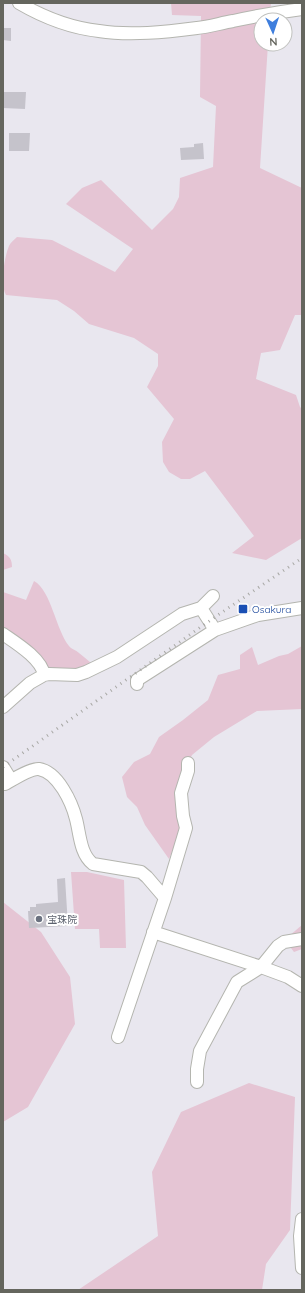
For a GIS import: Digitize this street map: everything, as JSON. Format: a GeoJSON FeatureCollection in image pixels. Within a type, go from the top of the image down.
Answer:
{"type":"FeatureCollection","features":[{"type":"Feature","properties":{"kind":"street"},"geometry":{"type":"LineString","coordinates":[[19,3],[48,17],[78,26],[99,31],[131,33],[198,28],[276,8],[302,9]]}},
{"type":"Feature","properties":{"kind":"street"},"geometry":{"type":"LineString","coordinates":[[3,707],[30,684],[44,675],[77,675],[86,672],[117,657],[182,614],[201,608],[213,596]]}},
{"type":"Feature","properties":{"kind":"street"},"geometry":{"type":"LineString","coordinates":[[201,608],[214,630]]}},
{"type":"Feature","properties":{"kind":"street"},"geometry":{"type":"LineString","coordinates":[[137,684],[137,680],[214,630],[258,615],[302,608]]}},
{"type":"Feature","properties":{"kind":"street"},"geometry":{"type":"LineString","coordinates":[[3,634],[38,660],[43,669],[44,675]]}},
{"type":"Feature","properties":{"kind":"street"},"geometry":{"type":"LineString","coordinates":[[118,1037],[165,898],[186,828],[183,816],[181,793],[188,771],[188,763]]}},
{"type":"Feature","properties":{"kind":"street"},"geometry":{"type":"LineString","coordinates":[[3,767],[9,781],[38,769],[53,776],[67,794],[73,808],[87,860],[93,864],[141,872],[165,898]]}},
{"type":"Feature","properties":{"kind":"street"},"geometry":{"type":"LineString","coordinates":[[153,932],[261,967],[288,978],[302,986]]}},
{"type":"Feature","properties":{"kind":"street"},"geometry":{"type":"LineString","coordinates":[[197,1082],[200,1051],[237,982],[261,967],[278,946],[284,942],[302,939]]}},
{"type":"Feature","properties":{"kind":"street"},"geometry":{"type":"LineString","coordinates":[[302,1219],[300,1236],[302,1268]]}},
{"type":"Feature","properties":{"kind":"shaded area"},"geometry":{"type":"Polygon","coordinates":[[[171,3],[271,3],[270,12],[253,12],[253,52],[267,52],[260,168],[302,188],[302,315],[295,315],[280,350],[261,353],[256,379],[296,395],[302,409],[302,538],[266,560],[232,553],[254,536],[205,471],[190,479],[181,479],[169,472],[163,462],[162,442],[174,419],[147,387],[158,366],[158,354],[134,338],[89,324],[74,311],[57,300],[6,295],[4,291],[3,271],[7,251],[17,237],[52,240],[115,272],[133,249],[66,204],[82,188],[101,180],[152,230],[173,209],[179,197],[180,178],[213,167],[216,106],[200,97],[201,16],[172,15],[171,3]]]}},
{"type":"Feature","properties":{"kind":"shaded area"},"geometry":{"type":"Polygon","coordinates":[[[3,553],[10,558],[12,567],[3,570],[3,553]]]}},
{"type":"Feature","properties":{"kind":"shaded area"},"geometry":{"type":"Polygon","coordinates":[[[34,581],[45,593],[64,639],[71,648],[93,665],[85,670],[52,671],[3,630],[3,592],[26,600],[34,581]]]}},
{"type":"Feature","properties":{"kind":"shaded area"},"geometry":{"type":"Polygon","coordinates":[[[302,646],[302,709],[257,711],[214,737],[192,755],[184,771],[182,827],[169,859],[145,825],[137,807],[127,797],[122,777],[134,762],[150,754],[159,737],[208,700],[218,675],[240,669],[240,655],[252,647],[258,665],[279,656],[288,654],[302,646]]]}},
{"type":"Feature","properties":{"kind":"shaded area"},"geometry":{"type":"Polygon","coordinates":[[[71,872],[87,872],[124,880],[126,948],[100,948],[99,929],[75,929],[71,872]]]}},
{"type":"Feature","properties":{"kind":"shaded area"},"geometry":{"type":"Polygon","coordinates":[[[3,902],[41,932],[70,977],[75,1024],[28,1107],[3,1122],[3,902]]]}},
{"type":"Feature","properties":{"kind":"shaded area"},"geometry":{"type":"Polygon","coordinates":[[[302,925],[302,949],[294,952],[287,943],[289,936],[302,925]]]}},
{"type":"Feature","properties":{"kind":"shaded area"},"geometry":{"type":"Polygon","coordinates":[[[249,1083],[295,1097],[290,1230],[266,1264],[262,1290],[78,1290],[158,1236],[152,1172],[181,1112],[249,1083]]]}},
{"type":"Feature","properties":{"kind":"building"},"geometry":{"type":"Polygon","coordinates":[[[3,28],[11,28],[11,41],[3,40],[3,28]]]}},
{"type":"Feature","properties":{"kind":"building"},"geometry":{"type":"Polygon","coordinates":[[[3,92],[26,92],[25,109],[3,108],[3,92]]]}},
{"type":"Feature","properties":{"kind":"building"},"geometry":{"type":"Polygon","coordinates":[[[9,133],[30,133],[29,151],[9,151],[9,133]]]}},
{"type":"Feature","properties":{"kind":"building"},"geometry":{"type":"Polygon","coordinates":[[[203,143],[204,159],[181,160],[180,148],[194,147],[194,144],[203,143]]]}},
{"type":"Feature","properties":{"kind":"building"},"geometry":{"type":"Polygon","coordinates":[[[65,878],[68,926],[29,928],[28,911],[30,911],[30,907],[36,907],[36,904],[58,902],[57,879],[65,878]]]}},
{"type":"Feature","properties":{"kind":"railway"},"geometry":{"type":"LineString","coordinates":[[3,767],[215,617],[302,558]]}},
{"type":"Feature","properties":{"kind":"place","name":"Osakura"},"geometry":{"type":"Point","coordinates":[243,609]}},
{"type":"Feature","properties":{"kind":"place","name":"宝珠院"},"geometry":{"type":"Point","coordinates":[39,919]}}]}
